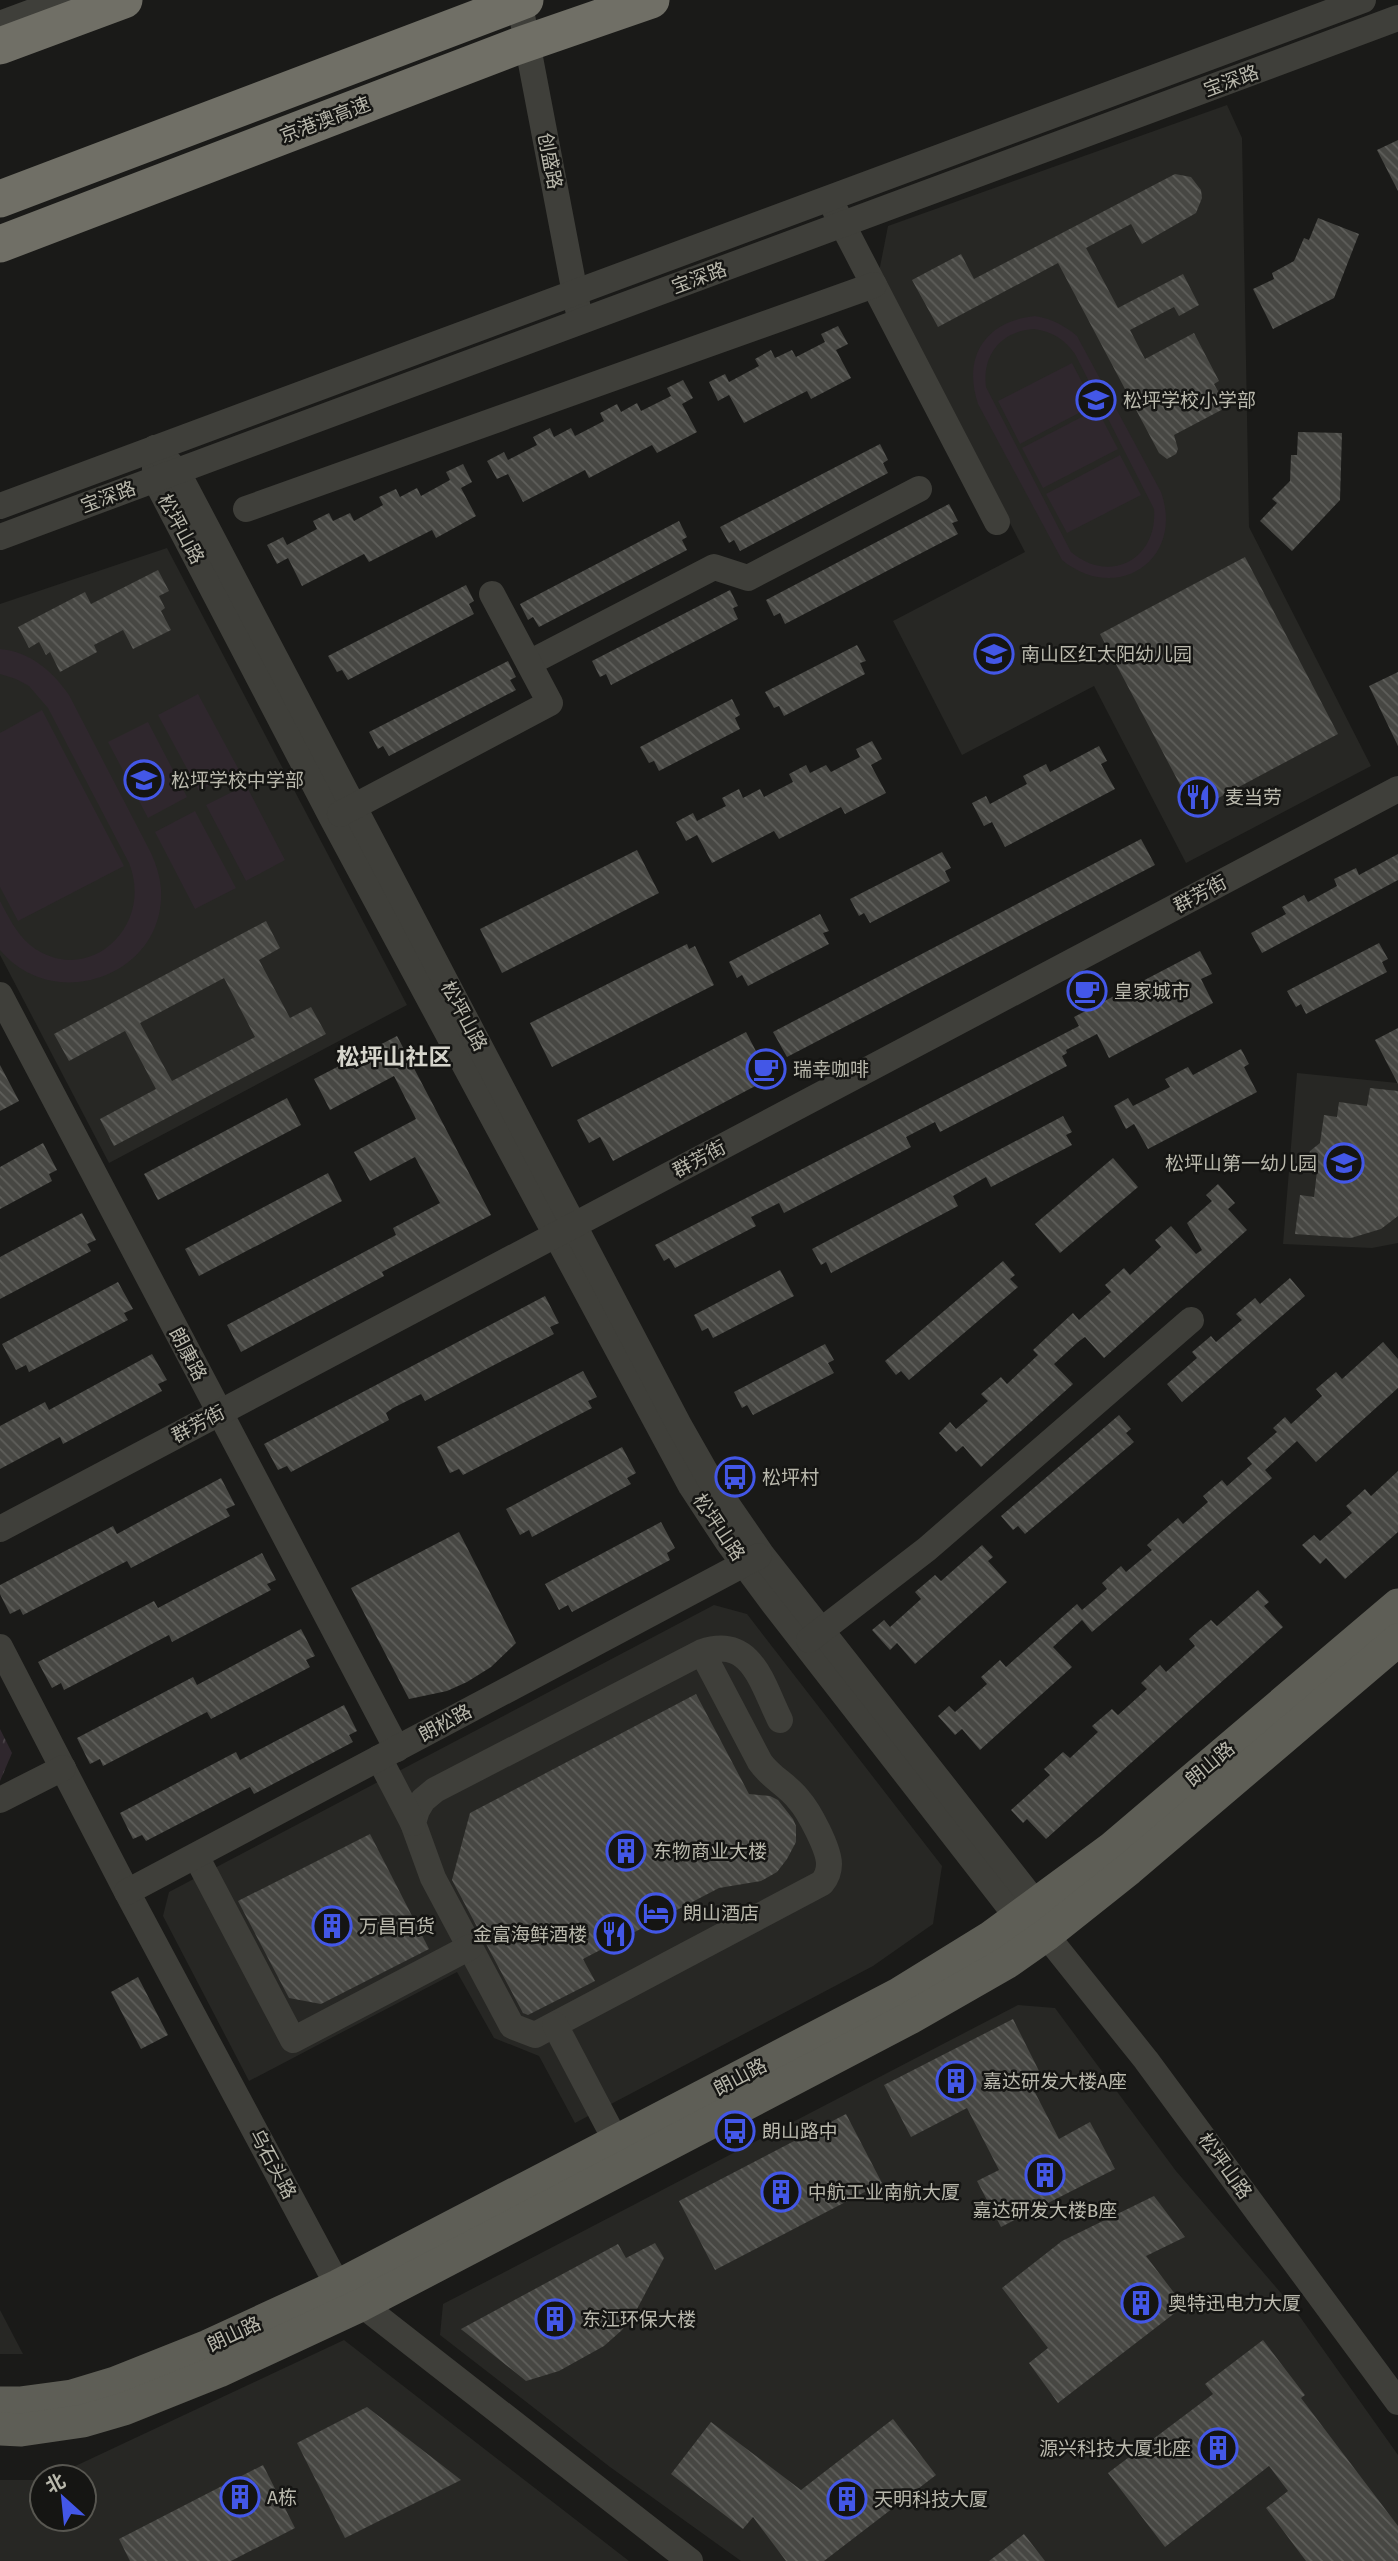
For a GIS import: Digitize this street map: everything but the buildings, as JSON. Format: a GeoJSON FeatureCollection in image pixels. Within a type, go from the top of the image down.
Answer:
{"type":"FeatureCollection","features":[{"type":"Feature","properties":{"kind":"highway"},"geometry":{"type":"LineString","coordinates":[[0,46],[124,0]]}},
{"type":"Feature","properties":{"kind":"highway"},"geometry":{"type":"LineString","coordinates":[[0,199],[525,0]]}},
{"type":"Feature","properties":{"kind":"highway","name":"京港澳高速"},"geometry":{"type":"LineString","coordinates":[[0,244],[515,47],[652,0]]}},
{"type":"Feature","properties":{"kind":"main road","name":"朗山路"},"geometry":{"type":"LineString","coordinates":[[0,2403],[72,2396],[115,2383],[208,2346],[350,2296],[910,2018],[1006,1964],[1034,1919],[1112,1848],[1398,1605]]}},
{"type":"Feature","properties":{"kind":"main road","name":"朗山路"},"geometry":{"type":"LineString","coordinates":[[0,2429],[21,2430],[83,2421],[124,2409],[219,2371],[616,2141],[897,1995],[1129,1868],[1398,1640]]}},
{"type":"Feature","properties":{"kind":"street"},"geometry":{"type":"LineString","coordinates":[[0,24],[64,0]]}},
{"type":"Feature","properties":{"kind":"street","name":"创盛路"},"geometry":{"type":"LineString","coordinates":[[519,0],[580,321]]}},
{"type":"Feature","properties":{"kind":"street","name":"宝深路"},"geometry":{"type":"LineString","coordinates":[[0,506],[1363,0]]}},
{"type":"Feature","properties":{"kind":"street","name":"宝深路"},"geometry":{"type":"LineString","coordinates":[[0,537],[1398,19]]}},
{"type":"Feature","properties":{"kind":"street"},"geometry":{"type":"LineString","coordinates":[[829,198],[997,522]]}},
{"type":"Feature","properties":{"kind":"street"},"geometry":{"type":"LineString","coordinates":[[246,509],[874,285]]}},
{"type":"Feature","properties":{"kind":"street","name":"松坪山路"},"geometry":{"type":"LineString","coordinates":[[155,448],[166,475],[565,1230],[686,1437],[753,1559],[1146,2060],[1398,2402]]}},
{"type":"Feature","properties":{"kind":"street"},"geometry":{"type":"LineString","coordinates":[[529,663],[714,567],[748,578],[919,489]]}},
{"type":"Feature","properties":{"kind":"street"},"geometry":{"type":"LineString","coordinates":[[343,812],[550,703],[492,594]]}},
{"type":"Feature","properties":{"kind":"street","name":"群芳街"},"geometry":{"type":"LineString","coordinates":[[0,1529],[1398,789]]}},
{"type":"Feature","properties":{"kind":"street","name":"朗康路"},"geometry":{"type":"LineString","coordinates":[[0,995],[219,1413],[388,1753],[433,1878],[512,2026],[535,2035],[821,1883],[828,1875],[828,1858],[805,1808],[760,1762],[702,1651]]}},
{"type":"Feature","properties":{"kind":"street"},"geometry":{"type":"LineString","coordinates":[[813,1637],[927,1549],[1191,1320]]}},
{"type":"Feature","properties":{"kind":"street","name":"朗松路"},"geometry":{"type":"LineString","coordinates":[[127,1892],[753,1559]]}},
{"type":"Feature","properties":{"kind":"street","name":"乌石头路"},"geometry":{"type":"LineString","coordinates":[[0,1647],[127,1892],[350,2296],[690,2561]]}},
{"type":"Feature","properties":{"kind":"street"},"geometry":{"type":"LineString","coordinates":[[413,1823],[423,1800],[435,1790],[702,1651],[725,1647],[741,1652],[751,1663],[780,1720]]}},
{"type":"Feature","properties":{"kind":"street"},"geometry":{"type":"LineString","coordinates":[[0,1800],[62,1768]]}},
{"type":"Feature","properties":{"kind":"street"},"geometry":{"type":"LineString","coordinates":[[195,1856],[293,2040],[470,1947]]}},
{"type":"Feature","properties":{"kind":"street"},"geometry":{"type":"LineString","coordinates":[[555,2025],[616,2141]]}},
{"type":"Feature","properties":{"kind":"shaded area","name":"松坪学校小学部"},"geometry":{"type":"Polygon","coordinates":[[[1227,105],[1242,138],[1249,527],[1371,766],[1186,863],[1094,686],[962,755],[893,621],[1025,552],[879,272],[888,226],[1227,105]]]}},
{"type":"Feature","properties":{"kind":"shaded area","name":"松坪学校中学部"},"geometry":{"type":"Polygon","coordinates":[[[167,548],[407,1005],[109,1163],[0,955],[0,604],[167,548]]]}},
{"type":"Feature","properties":{"kind":"shaded area","name":"松坪山第一幼儿园"},"geometry":{"type":"Polygon","coordinates":[[[1297,1073],[1398,1083],[1398,1243],[1372,1248],[1283,1244],[1297,1073]]]}},
{"type":"Feature","properties":{"kind":"shaded area"},"geometry":{"type":"Polygon","coordinates":[[[714,1605],[747,1614],[942,1866],[933,1924],[873,1966],[575,2123],[539,2056],[494,2038],[457,1972],[249,2081],[163,1916],[169,1892],[714,1605]]]}},
{"type":"Feature","properties":{"kind":"shaded area"},"geometry":{"type":"Polygon","coordinates":[[[1018,2005],[1055,2008],[1176,2171],[1293,2307],[1398,2455],[1398,2561],[741,2561],[610,2467],[440,2335],[443,2304],[1018,2005]]]}},
{"type":"Feature","properties":{"kind":"shaded area"},"geometry":{"type":"Polygon","coordinates":[[[0,2310],[23,2354],[0,2354],[0,2310]]]}},
{"type":"Feature","properties":{"kind":"shaded area"},"geometry":{"type":"Polygon","coordinates":[[[344,2340],[629,2561],[0,2561],[0,2480],[28,2480],[28,2533],[98,2533],[98,2463],[82,2463],[344,2340]]]}},
{"type":"Feature","properties":{"kind":"green space"},"geometry":{"type":"Polygon","coordinates":[[[1035,316],[1047,319],[1077,336],[1161,492],[1166,516],[1163,538],[1155,555],[1141,568],[1124,576],[1104,578],[1083,573],[1062,560],[978,404],[973,371],[976,356],[991,333],[1018,319],[1035,316]],[[1041,330],[1012,334],[996,346],[987,364],[986,387],[1071,552],[1086,562],[1101,566],[1129,562],[1140,553],[1148,541],[1153,527],[1154,509],[1075,354],[1058,337],[1041,330]]]}},
{"type":"Feature","properties":{"kind":"green space"},"geometry":{"type":"Polygon","coordinates":[[[1072,363],[1094,405],[1020,444],[998,401],[1072,363]]]}},
{"type":"Feature","properties":{"kind":"green space"},"geometry":{"type":"Polygon","coordinates":[[[1097,409],[1118,449],[1043,488],[1022,448],[1097,409]]]}},
{"type":"Feature","properties":{"kind":"green space"},"geometry":{"type":"Polygon","coordinates":[[[1120,455],[1141,495],[1067,533],[1046,494],[1120,455]]]}},
{"type":"Feature","properties":{"kind":"green space"},"geometry":{"type":"Polygon","coordinates":[[[0,649],[21,654],[40,664],[69,695],[158,870],[161,889],[158,919],[146,944],[126,964],[103,976],[76,982],[49,980],[23,970],[0,950],[0,901],[16,930],[30,945],[51,957],[73,960],[93,956],[110,945],[124,929],[132,909],[135,887],[129,863],[48,708],[29,686],[0,674],[0,649]]]}},
{"type":"Feature","properties":{"kind":"green space"},"geometry":{"type":"Polygon","coordinates":[[[198,694],[239,770],[199,791],[158,715],[198,694]]]}},
{"type":"Feature","properties":{"kind":"green space"},"geometry":{"type":"Polygon","coordinates":[[[42,710],[124,866],[18,921],[0,887],[0,733],[42,710]]]}},
{"type":"Feature","properties":{"kind":"green space"},"geometry":{"type":"Polygon","coordinates":[[[148,722],[187,797],[148,818],[108,742],[148,722]]]}},
{"type":"Feature","properties":{"kind":"green space"},"geometry":{"type":"Polygon","coordinates":[[[246,785],[285,860],[246,881],[206,805],[246,785]]]}},
{"type":"Feature","properties":{"kind":"green space"},"geometry":{"type":"Polygon","coordinates":[[[195,811],[236,888],[195,909],[155,832],[195,811]]]}},
{"type":"Feature","properties":{"kind":"green space"},"geometry":{"type":"Polygon","coordinates":[[[0,1729],[12,1753],[0,1781],[0,1729]]]}},
{"type":"Feature","properties":{"kind":"place","name":"松坪学校小学部"},"geometry":{"type":"Point","coordinates":[1096,400]}},
{"type":"Feature","properties":{"kind":"place","name":"南山区红太阳幼儿园"},"geometry":{"type":"Point","coordinates":[994,654]}},
{"type":"Feature","properties":{"kind":"place","name":"松坪学校中学部"},"geometry":{"type":"Point","coordinates":[144,780]}},
{"type":"Feature","properties":{"kind":"place","name":"麦当劳"},"geometry":{"type":"Point","coordinates":[1198,797]}},
{"type":"Feature","properties":{"kind":"place","name":"皇家城市"},"geometry":{"type":"Point","coordinates":[1087,991]}},
{"type":"Feature","properties":{"kind":"place","name":"瑞幸咖啡"},"geometry":{"type":"Point","coordinates":[766,1069]}},
{"type":"Feature","properties":{"kind":"place","name":"松坪山第一幼儿园"},"geometry":{"type":"Point","coordinates":[1344,1163]}},
{"type":"Feature","properties":{"kind":"place","name":"松坪村"},"geometry":{"type":"Point","coordinates":[735,1477]}},
{"type":"Feature","properties":{"kind":"place","name":"东物商业大楼"},"geometry":{"type":"Point","coordinates":[626,1851]}},
{"type":"Feature","properties":{"kind":"place","name":"朗山酒店"},"geometry":{"type":"Point","coordinates":[656,1913]}},
{"type":"Feature","properties":{"kind":"place","name":"万昌百货"},"geometry":{"type":"Point","coordinates":[332,1926]}},
{"type":"Feature","properties":{"kind":"place","name":"金富海鲜酒楼"},"geometry":{"type":"Point","coordinates":[614,1934]}},
{"type":"Feature","properties":{"kind":"place","name":"嘉达研发大楼A座"},"geometry":{"type":"Point","coordinates":[956,2081]}},
{"type":"Feature","properties":{"kind":"place","name":"朗山路中"},"geometry":{"type":"Point","coordinates":[735,2131]}},
{"type":"Feature","properties":{"kind":"place","name":"嘉达研发大楼B座"},"geometry":{"type":"Point","coordinates":[1045,2175]}},
{"type":"Feature","properties":{"kind":"place","name":"中航工业南航大厦"},"geometry":{"type":"Point","coordinates":[781,2192]}},
{"type":"Feature","properties":{"kind":"place","name":"奥特迅电力大厦"},"geometry":{"type":"Point","coordinates":[1141,2303]}},
{"type":"Feature","properties":{"kind":"place","name":"东江环保大楼"},"geometry":{"type":"Point","coordinates":[555,2319]}},
{"type":"Feature","properties":{"kind":"place","name":"源兴科技大厦北座"},"geometry":{"type":"Point","coordinates":[1218,2448]}},
{"type":"Feature","properties":{"kind":"place","name":"A栋"},"geometry":{"type":"Point","coordinates":[240,2497]}},
{"type":"Feature","properties":{"kind":"place","name":"天明科技大厦"},"geometry":{"type":"Point","coordinates":[847,2499]}},
{"type":"Feature","properties":{"kind":"district","name":"松坪山社区"},"geometry":{"type":"Point","coordinates":[394,1057]}}]}
